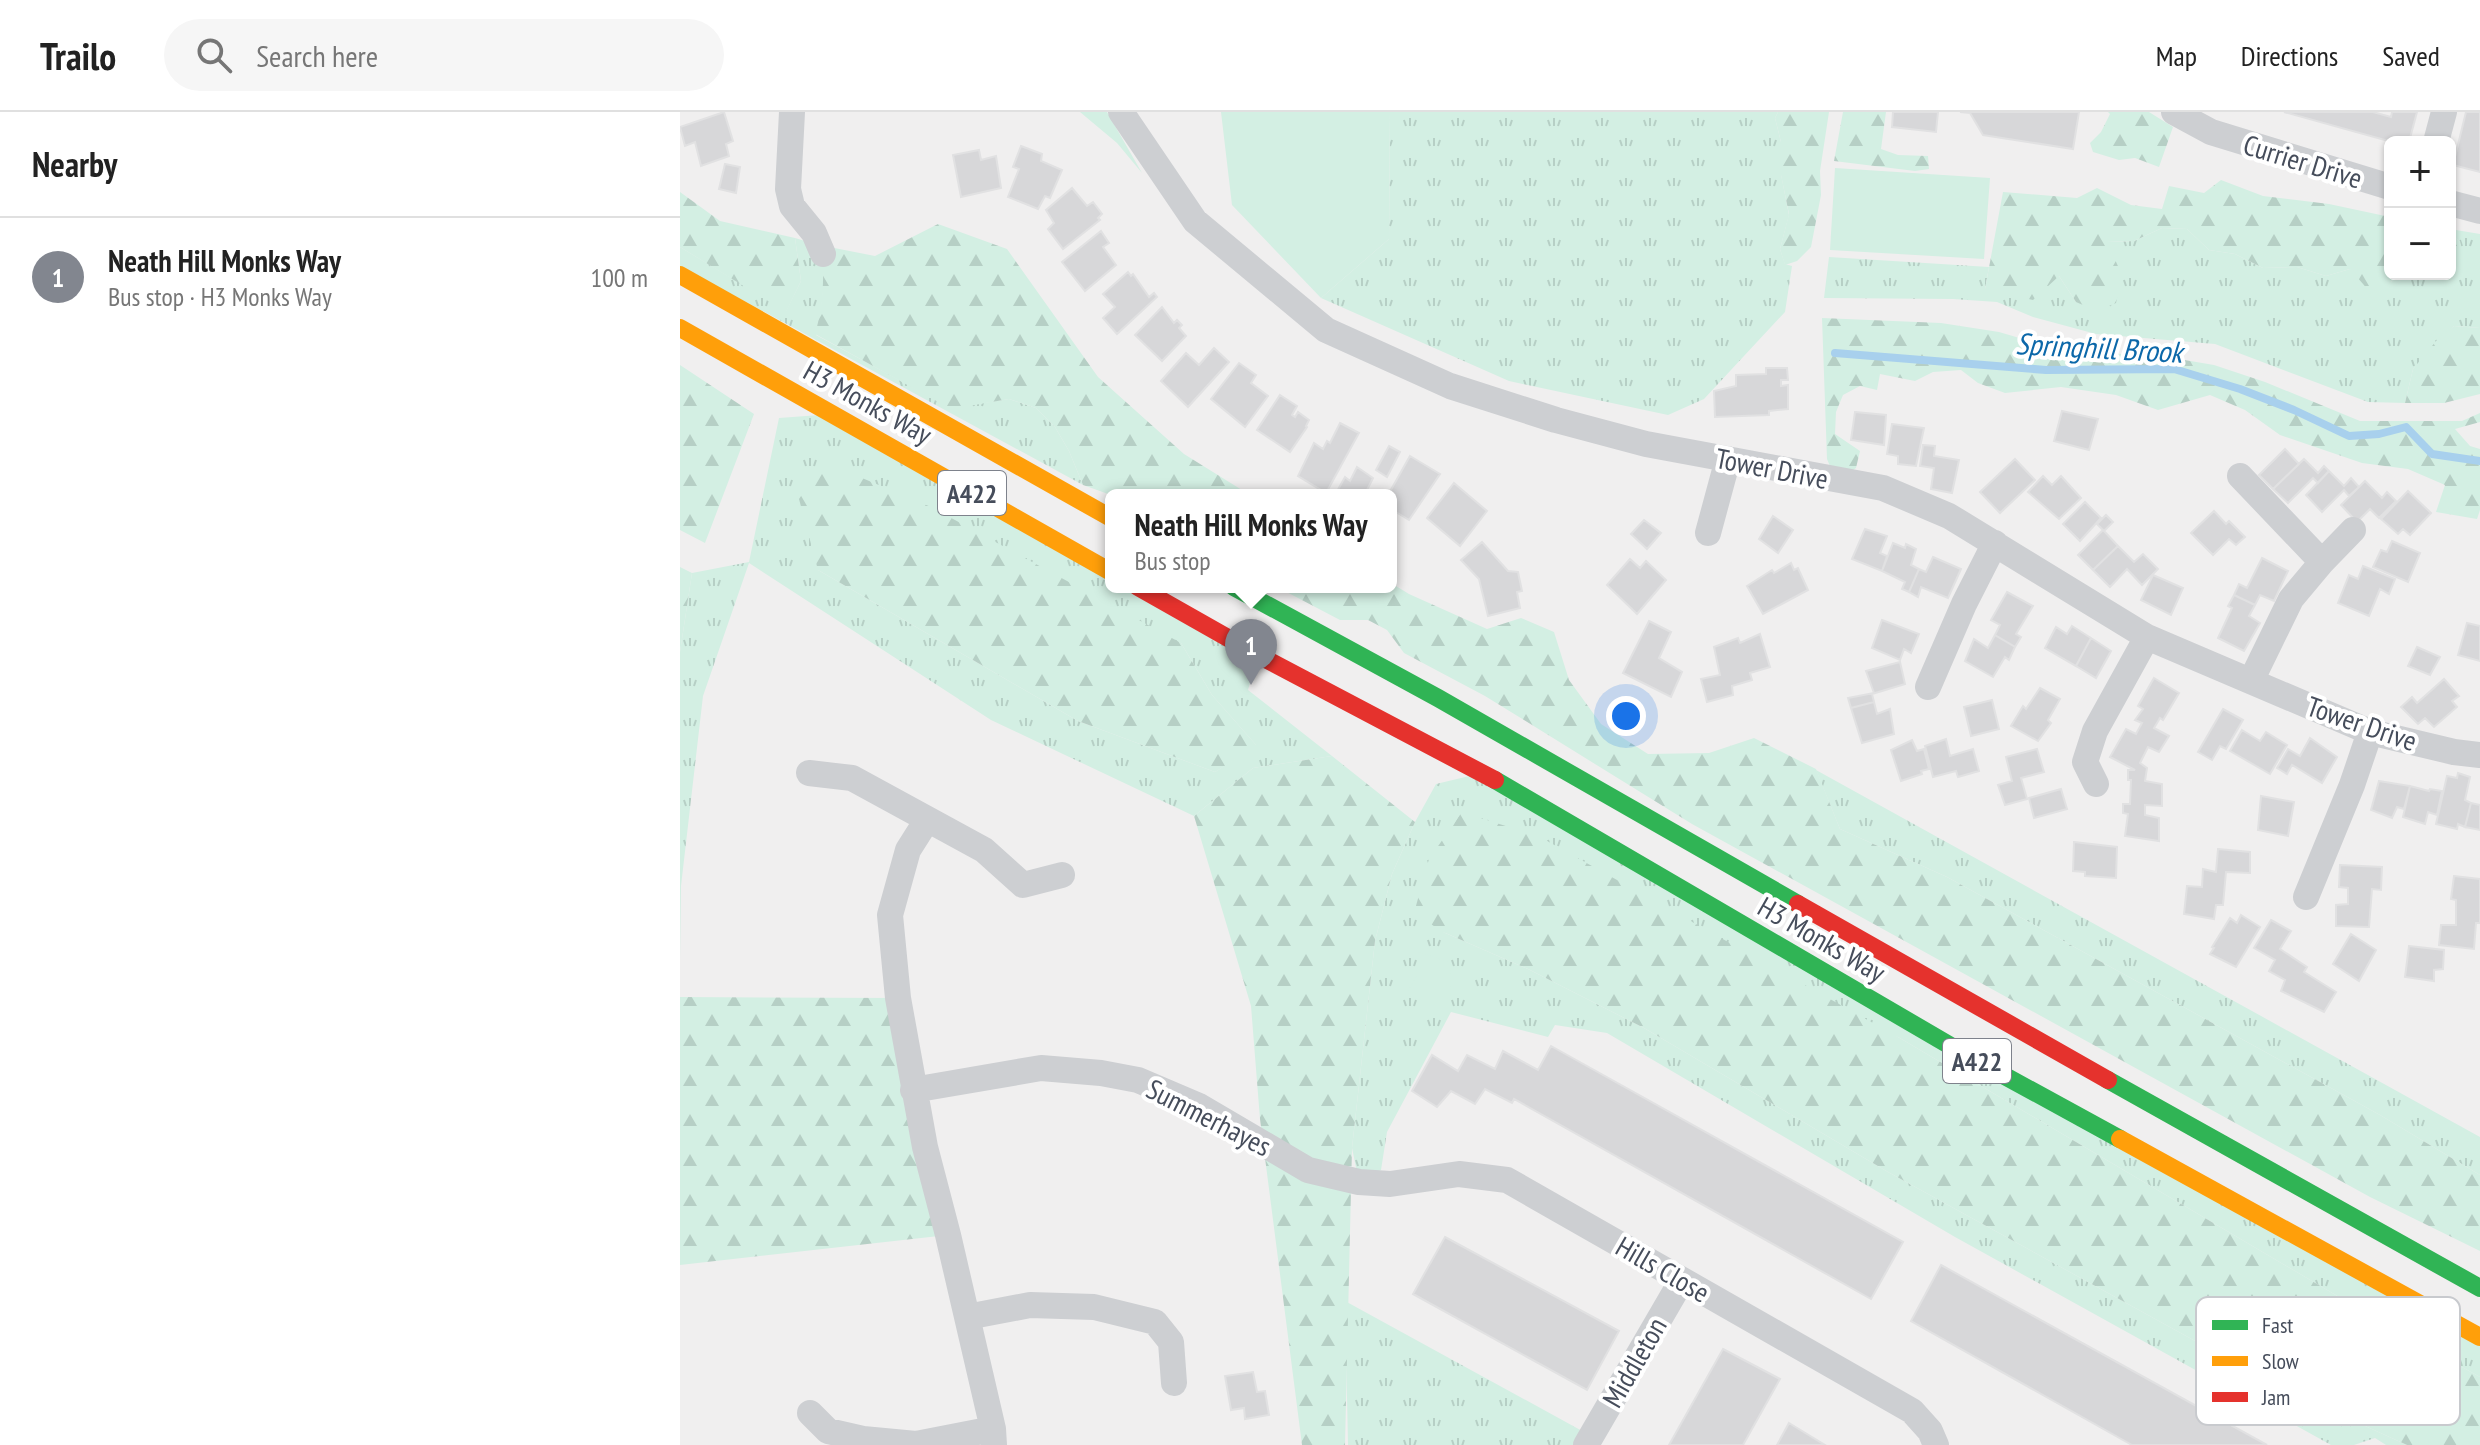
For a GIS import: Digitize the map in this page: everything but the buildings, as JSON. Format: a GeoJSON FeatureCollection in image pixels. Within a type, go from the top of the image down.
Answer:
{"type":"FeatureCollection","features":[{"type":"Feature","properties":{"kind":"main road","name":"H3 Monks Way"},"geometry":{"type":"LineString","coordinates":[[680,275],[1105,515]]}},
{"type":"Feature","properties":{"kind":"main road","name":"H3 Monks Way"},"geometry":{"type":"LineString","coordinates":[[680,328],[1105,569]]}},
{"type":"Feature","properties":{"kind":"main road","name":"H3 Monks Way"},"geometry":{"type":"LineString","coordinates":[[1149,593],[1258,655],[1482,773],[1961,1052],[2407,1297]]}},
{"type":"Feature","properties":{"kind":"main road","name":"H3 Monks Way"},"geometry":{"type":"LineString","coordinates":[[1245,593],[1506,736],[1991,1014],[2480,1288]]}},
{"type":"Feature","properties":{"kind":"main road","name":"H3 Monks Way"},"geometry":{"type":"LineString","coordinates":[[2460,1326],[2480,1337]]}},
{"type":"Feature","properties":{"kind":"street"},"geometry":{"type":"LineString","coordinates":[[792,112],[788,189],[792,206],[814,233],[823,254]]}},
{"type":"Feature","properties":{"kind":"street","name":"Tower Drive"},"geometry":{"type":"LineString","coordinates":[[1121,112],[1195,221],[1326,330],[1450,386],[1510,406],[1646,444],[1883,488],[1949,516],[2147,637],[2370,732],[2480,755]]}},
{"type":"Feature","properties":{"kind":"street","name":"Currier Drive"},"geometry":{"type":"LineString","coordinates":[[2174,112],[2211,132],[2384,185]]}},
{"type":"Feature","properties":{"kind":"street"},"geometry":{"type":"LineString","coordinates":[[2438,136],[2444,112]]}},
{"type":"Feature","properties":{"kind":"street"},"geometry":{"type":"LineString","coordinates":[[2456,205],[2480,211]]}},
{"type":"Feature","properties":{"kind":"street"},"geometry":{"type":"LineString","coordinates":[[1708,533],[1728,459]]}},
{"type":"Feature","properties":{"kind":"street"},"geometry":{"type":"LineString","coordinates":[[2240,476],[2322,562]]}},
{"type":"Feature","properties":{"kind":"street"},"geometry":{"type":"LineString","coordinates":[[2251,681],[2291,599],[2353,530]]}},
{"type":"Feature","properties":{"kind":"street"},"geometry":{"type":"LineString","coordinates":[[1928,687],[1995,543]]}},
{"type":"Feature","properties":{"kind":"street"},"geometry":{"type":"LineString","coordinates":[[2096,784],[2085,762],[2095,731],[2147,637]]}},
{"type":"Feature","properties":{"kind":"street"},"geometry":{"type":"LineString","coordinates":[[2306,897],[2370,732]]}},
{"type":"Feature","properties":{"kind":"street"},"geometry":{"type":"LineString","coordinates":[[809,773],[852,778],[984,850],[1023,885],[1062,875]]}},
{"type":"Feature","properties":{"kind":"street"},"geometry":{"type":"LineString","coordinates":[[810,1413],[828,1431],[863,1439],[916,1444],[993,1437],[913,1090],[898,998],[890,915],[908,850],[927,820]]}},
{"type":"Feature","properties":{"kind":"street","name":"Summerhayes"},"geometry":{"type":"LineString","coordinates":[[913,1090],[1041,1068],[1101,1073],[1138,1080],[1199,1106],[1308,1170],[1359,1182]]}},
{"type":"Feature","properties":{"kind":"street","name":"Hills Close"},"geometry":{"type":"LineString","coordinates":[[1359,1182],[1390,1184],[1459,1174],[1507,1180],[1912,1411],[1930,1431],[1936,1445]]}},
{"type":"Feature","properties":{"kind":"street","name":"Middleton"},"geometry":{"type":"LineString","coordinates":[[1586,1445],[1682,1280]]}},
{"type":"Feature","properties":{"kind":"street"},"geometry":{"type":"LineString","coordinates":[[967,1317],[1030,1305],[1094,1307],[1155,1322],[1171,1342],[1174,1383]]}},
{"type":"Feature","properties":{"kind":"green space"},"geometry":{"type":"Polygon","coordinates":[[[1080,112],[1107,112],[1142,173],[1117,143],[1080,112]]]}},
{"type":"Feature","properties":{"kind":"green space"},"geometry":{"type":"Polygon","coordinates":[[[1221,112],[1390,112],[1389,239],[1321,298],[1232,205],[1221,112]]]}},
{"type":"Feature","properties":{"kind":"green space"},"geometry":{"type":"Polygon","coordinates":[[[1390,112],[1778,112],[1775,118],[1781,142],[1781,174],[1789,215],[1780,249],[1785,264],[1792,266],[1785,312],[1704,399],[1668,415],[1509,381],[1321,298],[1389,239],[1390,112]]]}},
{"type":"Feature","properties":{"kind":"green space"},"geometry":{"type":"Polygon","coordinates":[[[1778,112],[1829,112],[1820,171],[1821,195],[1811,247],[1797,261],[1785,265],[1780,249],[1789,214],[1781,175],[1781,142],[1775,118],[1778,112]]]}},
{"type":"Feature","properties":{"kind":"green space"},"geometry":{"type":"Polygon","coordinates":[[[1843,112],[1886,112],[1881,149],[1898,155],[1928,156],[1929,169],[1915,171],[1834,161],[1843,112]]]}},
{"type":"Feature","properties":{"kind":"green space"},"geometry":{"type":"Polygon","coordinates":[[[2108,112],[2149,112],[2173,127],[2159,167],[2135,158],[2119,160],[2093,152],[2090,143],[2101,132],[2110,114],[2108,112]]]}},
{"type":"Feature","properties":{"kind":"green space"},"geometry":{"type":"Polygon","coordinates":[[[1835,168],[1990,178],[1984,259],[1830,250],[1835,168]]]}},
{"type":"Feature","properties":{"kind":"green space"},"geometry":{"type":"Polygon","coordinates":[[[2221,180],[2263,196],[2329,204],[2384,216],[2384,280],[2392,280],[2370,292],[2350,269],[2326,276],[2297,267],[2263,268],[2235,254],[2209,250],[2187,229],[2162,228],[2134,241],[2107,242],[2122,275],[2116,303],[2097,311],[2076,302],[2059,276],[2033,300],[1985,289],[2003,192],[2077,198],[2097,188],[2131,205],[2162,209],[2169,186],[2204,193],[2221,180]]]}},
{"type":"Feature","properties":{"kind":"green space"},"geometry":{"type":"Polygon","coordinates":[[[680,192],[720,221],[795,238],[801,281],[786,312],[680,247],[680,192]]]}},
{"type":"Feature","properties":{"kind":"green space"},"geometry":{"type":"Polygon","coordinates":[[[938,224],[1007,249],[1098,377],[1184,454],[1240,489],[1105,489],[1105,493],[1083,485],[1055,427],[1036,408],[1009,399],[951,409],[815,334],[823,290],[819,245],[875,256],[938,224]]]}},
{"type":"Feature","properties":{"kind":"green space"},"geometry":{"type":"Polygon","coordinates":[[[2162,228],[2187,229],[2209,250],[2235,254],[2263,268],[2297,267],[2326,276],[2350,269],[2391,282],[2456,280],[2460,241],[2456,239],[2456,230],[2480,234],[2480,328],[2454,326],[2413,369],[2405,403],[2368,402],[2215,344],[2096,334],[2033,317],[1997,302],[1824,298],[1829,257],[1989,267],[1985,289],[2059,276],[2076,302],[2107,242],[2134,241],[2162,228]]]}},
{"type":"Feature","properties":{"kind":"green space"},"geometry":{"type":"Polygon","coordinates":[[[795,238],[819,245],[822,254],[823,290],[816,335],[951,408],[1009,399],[1036,408],[1055,427],[1083,485],[680,266],[680,247],[786,311],[801,281],[795,238]]]}},
{"type":"Feature","properties":{"kind":"green space"},"geometry":{"type":"Polygon","coordinates":[[[2456,239],[2460,241],[2465,261],[2456,274],[2456,239]]]}},
{"type":"Feature","properties":{"kind":"green space"},"geometry":{"type":"Polygon","coordinates":[[[1822,318],[1941,323],[1999,332],[2068,352],[2155,355],[2214,365],[2360,421],[2462,421],[2480,413],[2480,422],[2455,429],[2470,446],[2480,449],[2480,510],[2477,519],[2436,512],[2445,485],[2408,469],[2362,463],[2280,435],[2245,410],[2210,395],[2158,410],[2116,395],[2061,387],[2005,393],[1978,383],[1961,370],[1933,372],[1915,381],[1880,374],[1877,390],[1860,386],[1843,395],[1836,412],[1835,434],[1860,451],[1856,468],[1845,475],[1832,471],[1827,459],[1822,318]]]}},
{"type":"Feature","properties":{"kind":"green space"},"geometry":{"type":"Polygon","coordinates":[[[2454,326],[2480,328],[2480,394],[2444,403],[2405,403],[2413,369],[2437,340],[2454,326]]]}},
{"type":"Feature","properties":{"kind":"green space"},"geometry":{"type":"Polygon","coordinates":[[[680,365],[754,414],[705,543],[680,530],[680,365]]]}},
{"type":"Feature","properties":{"kind":"green space"},"geometry":{"type":"Polygon","coordinates":[[[833,414],[1105,568],[1105,593],[1149,593],[1258,655],[1248,690],[1332,756],[1253,768],[1194,816],[991,720],[749,563],[703,696],[681,886],[680,959],[680,652],[692,573],[749,562],[779,418],[833,414]],[[818,570],[1078,721],[1215,772],[1256,745],[1212,695],[1181,643],[818,570]]]}},
{"type":"Feature","properties":{"kind":"green space"},"geometry":{"type":"Polygon","coordinates":[[[824,462],[931,507],[1181,643],[1212,695],[1257,746],[1215,772],[1078,721],[818,570],[799,499],[824,462]]]}},
{"type":"Feature","properties":{"kind":"green space"},"geometry":{"type":"Polygon","coordinates":[[[680,567],[692,573],[680,652],[680,567]]]}},
{"type":"Feature","properties":{"kind":"green space"},"geometry":{"type":"Polygon","coordinates":[[[1397,587],[1487,629],[1521,618],[1554,632],[1569,680],[1601,724],[1648,754],[1709,753],[1754,738],[1816,769],[1840,829],[1947,877],[2380,1115],[2480,1175],[2480,1251],[2370,1197],[1692,824],[1485,696],[1404,653],[1387,630],[1368,620],[1340,620],[1288,593],[1397,593],[1397,587]]]}},
{"type":"Feature","properties":{"kind":"green space"},"geometry":{"type":"Polygon","coordinates":[[[1332,756],[1415,822],[1392,874],[1375,941],[1352,1148],[1345,1445],[1302,1445],[1260,1119],[1251,1006],[1194,816],[1253,768],[1332,756]]]}},
{"type":"Feature","properties":{"kind":"green space"},"geometry":{"type":"Polygon","coordinates":[[[1816,770],[2480,1137],[2480,1175],[2380,1115],[1947,877],[1840,829],[1816,770]]]}},
{"type":"Feature","properties":{"kind":"green space"},"geometry":{"type":"Polygon","coordinates":[[[1482,773],[2396,1297],[2339,1297],[1898,1037],[1443,932],[1528,969],[1644,1028],[1888,1172],[2196,1341],[2196,1370],[1955,1237],[1607,1033],[1555,1025],[1548,1037],[1451,1012],[1387,1132],[1381,1170],[1359,1182],[1352,1148],[1375,941],[1392,874],[1436,784],[1482,773]]]}},
{"type":"Feature","properties":{"kind":"green space"},"geometry":{"type":"Polygon","coordinates":[[[1462,812],[1540,837],[1898,1037],[2339,1297],[2196,1297],[2196,1341],[1888,1172],[1644,1028],[1528,969],[1443,932],[1414,913],[1429,859],[1462,812]]]}},
{"type":"Feature","properties":{"kind":"green space"},"geometry":{"type":"Polygon","coordinates":[[[1419,952],[1451,963],[1450,997],[1432,999],[1408,991],[1416,977],[1419,952]]]}},
{"type":"Feature","properties":{"kind":"green space"},"geometry":{"type":"Polygon","coordinates":[[[680,997],[898,998],[948,1235],[680,1265],[680,997]]]}},
{"type":"Feature","properties":{"kind":"green space"},"geometry":{"type":"Polygon","coordinates":[[[1345,1301],[1584,1432],[1576,1445],[1348,1445],[1345,1301]]]}},
{"type":"Feature","properties":{"kind":"green space"},"geometry":{"type":"Polygon","coordinates":[[[2460,1334],[2480,1345],[2480,1377],[2460,1366],[2460,1334]]]}},
{"type":"Feature","properties":{"kind":"green space"},"geometry":{"type":"Polygon","coordinates":[[[2460,1366],[2480,1377],[2480,1445],[2407,1445],[2363,1425],[2460,1425],[2460,1366]]]}},
{"type":"Feature","properties":{"kind":"green space"},"geometry":{"type":"Polygon","coordinates":[[[2295,1425],[2363,1425],[2407,1445],[2386,1445],[2375,1438],[2354,1445],[2331,1445],[2295,1425]]]}},
{"type":"Feature","properties":{"kind":"waterway","name":"Springhill Brook"},"geometry":{"type":"LineString","coordinates":[[1835,353],[2046,370],[2174,369],[2240,389],[2349,436],[2379,434],[2406,427],[2432,454],[2480,461]]}},
{"type":"Feature","properties":{"kind":"traffic: fast"},"geometry":{"type":"LineString","coordinates":[[1245,593],[1438,698],[1798,904]]}},
{"type":"Feature","properties":{"kind":"traffic: fast"},"geometry":{"type":"LineString","coordinates":[[1495,780],[1961,1052],[2120,1139]]}},
{"type":"Feature","properties":{"kind":"traffic: fast"},"geometry":{"type":"LineString","coordinates":[[2108,1080],[2480,1288]]}},
{"type":"Feature","properties":{"kind":"traffic: slow"},"geometry":{"type":"LineString","coordinates":[[680,275],[1105,515]]}},
{"type":"Feature","properties":{"kind":"traffic: slow"},"geometry":{"type":"LineString","coordinates":[[680,328],[1105,569]]}},
{"type":"Feature","properties":{"kind":"traffic: slow"},"geometry":{"type":"LineString","coordinates":[[2120,1139],[2407,1297]]}},
{"type":"Feature","properties":{"kind":"traffic: slow"},"geometry":{"type":"LineString","coordinates":[[2460,1326],[2480,1337]]}},
{"type":"Feature","properties":{"kind":"traffic: jam"},"geometry":{"type":"LineString","coordinates":[[1149,593],[1258,655],[1495,780]]}},
{"type":"Feature","properties":{"kind":"traffic: jam"},"geometry":{"type":"LineString","coordinates":[[1798,904],[2108,1080]]}},
{"type":"Feature","properties":{"kind":"place","name":"Neath Hill Monks Way"},"geometry":{"type":"Point","coordinates":[1251,685]}}]}
